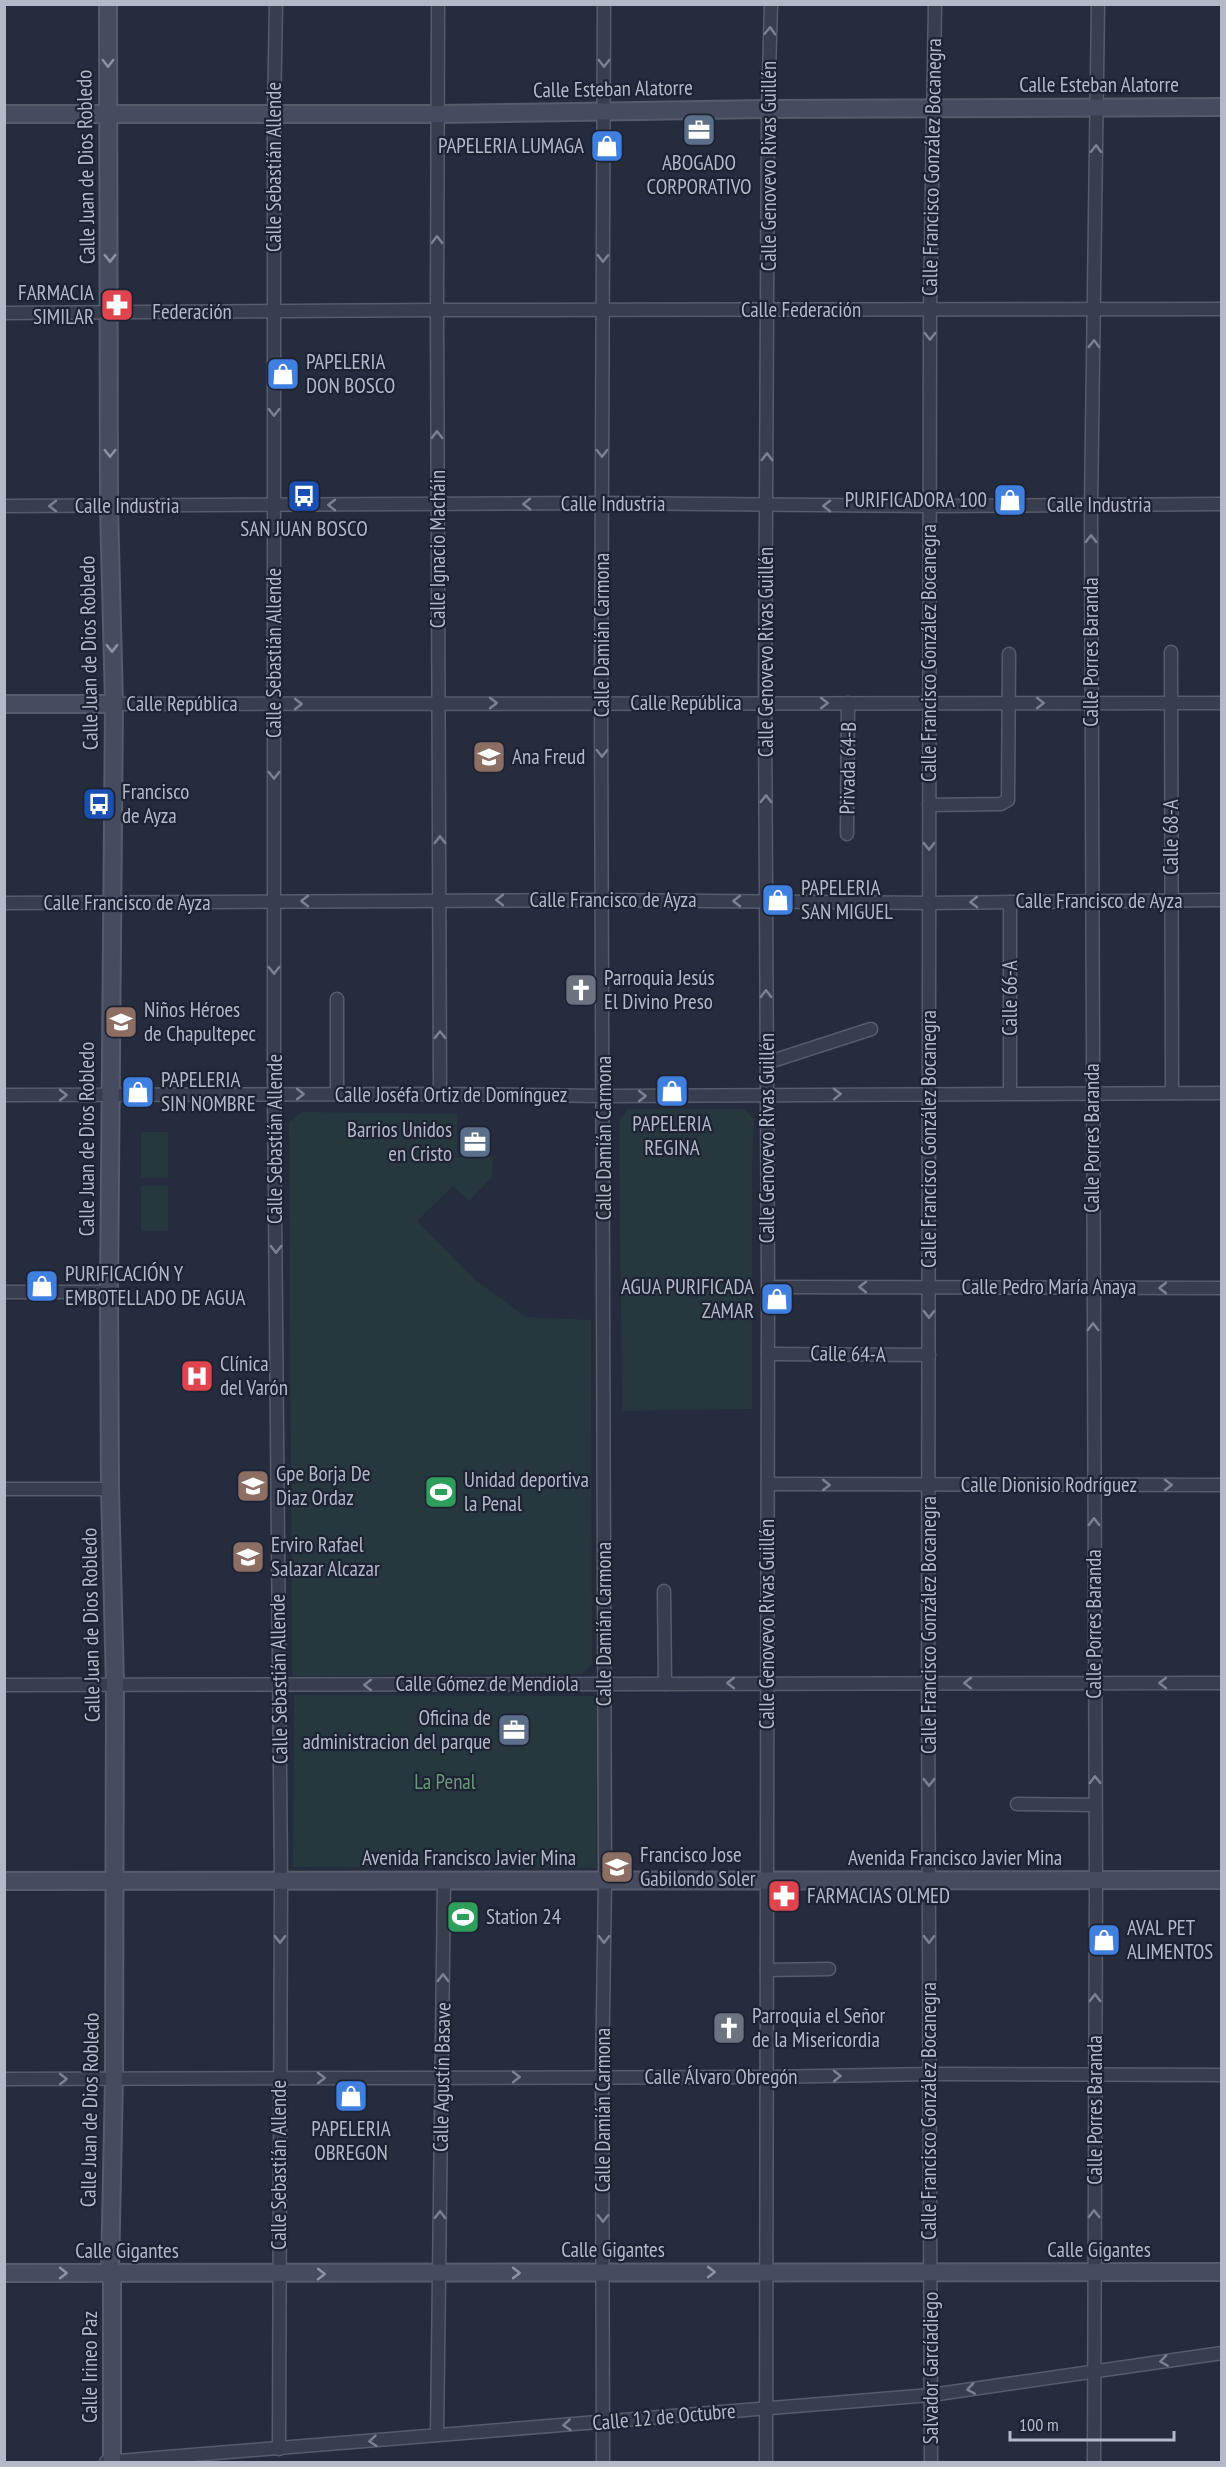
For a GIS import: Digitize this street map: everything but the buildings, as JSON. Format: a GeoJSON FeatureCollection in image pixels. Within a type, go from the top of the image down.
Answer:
{"type":"FeatureCollection","features":[{"type":"Feature","properties":{"kind":"street","name":"Calle Juan de Dios Robledo"},"geometry":{"type":"LineString","coordinates":[[108,4],[109,506],[114,704],[109,1292],[110,1489],[115,1685],[114,2078],[110,2273]]}},
{"type":"Feature","properties":{"kind":"street","name":"Calle Sebastián Allende"},"geometry":{"type":"LineString","coordinates":[[276,4],[274,1094],[281,1881],[279,2449]]}},
{"type":"Feature","properties":{"kind":"street","name":"Calle Ignacio Macháin"},"geometry":{"type":"LineString","coordinates":[[438,4],[437,505],[440,1094]]}},
{"type":"Feature","properties":{"kind":"street","name":"Calle Damián Carmona"},"geometry":{"type":"LineString","coordinates":[[603,2463],[602,2077],[605,1881],[601,703],[604,4]]}},
{"type":"Feature","properties":{"kind":"street","name":"Calle Genovevo Rivas Guillén"},"geometry":{"type":"LineString","coordinates":[[766,2463],[768,1287],[765,703],[768,109],[771,4]]}},
{"type":"Feature","properties":{"kind":"street","name":"Calle Francisco González Bocanegra"},"geometry":{"type":"LineString","coordinates":[[930,2273],[929,703],[930,310],[934,4]]}},
{"type":"Feature","properties":{"kind":"street","name":"Calle Porres Baranda"},"geometry":{"type":"LineString","coordinates":[[1094,2463],[1096,1880],[1091,505],[1098,4]]}},
{"type":"Feature","properties":{"kind":"street","name":"Calle Esteban Alatorre"},"geometry":{"type":"LineString","coordinates":[[4,114],[437,114],[768,109],[1221,107]]}},
{"type":"Feature","properties":{"kind":"street","name":"Calle Federación"},"geometry":{"type":"LineString","coordinates":[[380,310],[1221,309]]}},
{"type":"Feature","properties":{"kind":"street","name":"Federación"},"geometry":{"type":"LineString","coordinates":[[4,313],[380,310]]}},
{"type":"Feature","properties":{"kind":"street","name":"Calle Industria"},"geometry":{"type":"LineString","coordinates":[[4,506],[602,503],[766,506],[1221,504]]}},
{"type":"Feature","properties":{"kind":"street","name":"Calle 68-A"},"geometry":{"type":"LineString","coordinates":[[1171,652],[1172,1093]]}},
{"type":"Feature","properties":{"kind":"street"},"geometry":{"type":"LineString","coordinates":[[929,805],[1001,804],[1008,800],[1009,654]]}},
{"type":"Feature","properties":{"kind":"street","name":"Privada 64-B"},"geometry":{"type":"LineString","coordinates":[[847,834],[848,703]]}},
{"type":"Feature","properties":{"kind":"street","name":"Calle República"},"geometry":{"type":"LineString","coordinates":[[114,704],[1221,703]]}},
{"type":"Feature","properties":{"kind":"street"},"geometry":{"type":"LineString","coordinates":[[4,704],[114,704]]}},
{"type":"Feature","properties":{"kind":"street","name":"Calle Francisco de Ayza"},"geometry":{"type":"LineString","coordinates":[[4,903],[602,900],[929,903],[1221,900]]}},
{"type":"Feature","properties":{"kind":"street","name":"Calle 66-A"},"geometry":{"type":"LineString","coordinates":[[1010,902],[1010,1094]]}},
{"type":"Feature","properties":{"kind":"street"},"geometry":{"type":"LineString","coordinates":[[337,999],[337,1094]]}},
{"type":"Feature","properties":{"kind":"street"},"geometry":{"type":"LineString","coordinates":[[766,1063],[872,1029]]}},
{"type":"Feature","properties":{"kind":"street","name":"Calle Joséfa Ortiz de Domínguez"},"geometry":{"type":"LineString","coordinates":[[4,1095],[604,1096],[1221,1093]]}},
{"type":"Feature","properties":{"kind":"street","name":"Calle Pedro María Anaya"},"geometry":{"type":"LineString","coordinates":[[768,1287],[1221,1288]]}},
{"type":"Feature","properties":{"kind":"street"},"geometry":{"type":"LineString","coordinates":[[4,1292],[109,1292]]}},
{"type":"Feature","properties":{"kind":"street","name":"Calle 64-A"},"geometry":{"type":"LineString","coordinates":[[768,1354],[929,1355]]}},
{"type":"Feature","properties":{"kind":"street","name":"Calle Dionisio Rodríguez"},"geometry":{"type":"LineString","coordinates":[[768,1485],[1221,1485]]}},
{"type":"Feature","properties":{"kind":"street"},"geometry":{"type":"LineString","coordinates":[[4,1489],[110,1489]]}},
{"type":"Feature","properties":{"kind":"street"},"geometry":{"type":"LineString","coordinates":[[664,1591],[665,1684]]}},
{"type":"Feature","properties":{"kind":"street","name":"Calle Gómez de Mendiola"},"geometry":{"type":"LineString","coordinates":[[4,1685],[1221,1683]]}},
{"type":"Feature","properties":{"kind":"street"},"geometry":{"type":"LineString","coordinates":[[1017,1803],[1095,1805]]}},
{"type":"Feature","properties":{"kind":"street","name":"Avenida Francisco Javier Mina"},"geometry":{"type":"LineString","coordinates":[[4,1881],[1221,1880]]}},
{"type":"Feature","properties":{"kind":"street","name":"Calle Agustín Basave"},"geometry":{"type":"LineString","coordinates":[[438,2435],[444,1881]]}},
{"type":"Feature","properties":{"kind":"street"},"geometry":{"type":"LineString","coordinates":[[767,1971],[829,1969]]}},
{"type":"Feature","properties":{"kind":"street","name":"Calle Álvaro Obregón"},"geometry":{"type":"LineString","coordinates":[[4,2079],[767,2077],[930,2074],[1221,2075]]}},
{"type":"Feature","properties":{"kind":"street","name":"Calle Gigantes"},"geometry":{"type":"LineString","coordinates":[[4,2273],[1221,2272]]}},
{"type":"Feature","properties":{"kind":"street","name":"Calle Irineo Paz"},"geometry":{"type":"LineString","coordinates":[[110,2273],[112,2279],[112,2462]]}},
{"type":"Feature","properties":{"kind":"street","name":"Salvador Garcíadiego"},"geometry":{"type":"LineString","coordinates":[[930,2273],[931,2463]]}},
{"type":"Feature","properties":{"kind":"street","name":"Calle 12 de Octubre"},"geometry":{"type":"LineString","coordinates":[[105,2463],[931,2395],[1221,2354]]}},
{"type":"Feature","properties":{"kind":"green space"},"geometry":{"type":"Polygon","coordinates":[[[628,1109],[744,1109],[754,1119],[752,1409],[622,1411],[619,1121],[628,1109]]]}},
{"type":"Feature","properties":{"kind":"green space","name":"Unidad deportiva la Penal"},"geometry":{"type":"Polygon","coordinates":[[[302,1112],[457,1114],[457,1157],[493,1157],[492,1177],[469,1201],[453,1186],[417,1221],[475,1280],[526,1317],[591,1320],[592,1664],[582,1674],[292,1676],[289,1123],[302,1112]]]}},
{"type":"Feature","properties":{"kind":"green space"},"geometry":{"type":"Polygon","coordinates":[[[141,1132],[168,1132],[168,1178],[141,1178],[141,1132]]]}},
{"type":"Feature","properties":{"kind":"green space"},"geometry":{"type":"Polygon","coordinates":[[[141,1186],[168,1186],[168,1231],[141,1231],[141,1186]]]}},
{"type":"Feature","properties":{"kind":"green space","name":"La Penal"},"geometry":{"type":"Polygon","coordinates":[[[294,1695],[597,1696],[596,1868],[293,1867],[294,1695]]]}},
{"type":"Feature","properties":{"kind":"place","name":"ABOGADO CORPORATIVO"},"geometry":{"type":"Point","coordinates":[699,130]}},
{"type":"Feature","properties":{"kind":"place","name":"PAPELERIA LUMAGA"},"geometry":{"type":"Point","coordinates":[607,146]}},
{"type":"Feature","properties":{"kind":"place","name":"FARMACIA SIMILAR"},"geometry":{"type":"Point","coordinates":[117,305]}},
{"type":"Feature","properties":{"kind":"place","name":"PAPELERIA DON BOSCO"},"geometry":{"type":"Point","coordinates":[283,374]}},
{"type":"Feature","properties":{"kind":"place","name":"SAN JUAN BOSCO"},"geometry":{"type":"Point","coordinates":[304,496]}},
{"type":"Feature","properties":{"kind":"place","name":"PURIFICADORA 100"},"geometry":{"type":"Point","coordinates":[1010,500]}},
{"type":"Feature","properties":{"kind":"place","name":"Ana Freud"},"geometry":{"type":"Point","coordinates":[489,757]}},
{"type":"Feature","properties":{"kind":"place","name":"Francisco de Ayza"},"geometry":{"type":"Point","coordinates":[99,804]}},
{"type":"Feature","properties":{"kind":"place","name":"PAPELERIA SAN MIGUEL"},"geometry":{"type":"Point","coordinates":[778,900]}},
{"type":"Feature","properties":{"kind":"place","name":"Parroquia Jesús El Divino Preso"},"geometry":{"type":"Point","coordinates":[581,990]}},
{"type":"Feature","properties":{"kind":"place","name":"Niños Héroes de Chapultepec"},"geometry":{"type":"Point","coordinates":[121,1022]}},
{"type":"Feature","properties":{"kind":"place","name":"PAPELERIA REGINA"},"geometry":{"type":"Point","coordinates":[672,1091]}},
{"type":"Feature","properties":{"kind":"place","name":"PAPELERIA SIN NOMBRE"},"geometry":{"type":"Point","coordinates":[138,1092]}},
{"type":"Feature","properties":{"kind":"place","name":"Barrios Unidos en Cristo"},"geometry":{"type":"Point","coordinates":[475,1142]}},
{"type":"Feature","properties":{"kind":"place","name":"PURIFICACIÓN Y EMBOTELLADO DE AGUA"},"geometry":{"type":"Point","coordinates":[42,1286]}},
{"type":"Feature","properties":{"kind":"place","name":"AGUA PURIFICADA ZAMAR"},"geometry":{"type":"Point","coordinates":[777,1299]}},
{"type":"Feature","properties":{"kind":"place","name":"Clínica del Varón"},"geometry":{"type":"Point","coordinates":[197,1376]}},
{"type":"Feature","properties":{"kind":"place","name":"Gpe Borja De Diaz Ordaz"},"geometry":{"type":"Point","coordinates":[253,1486]}},
{"type":"Feature","properties":{"kind":"place","name":"Unidad deportiva la Penal"},"geometry":{"type":"Point","coordinates":[441,1492]}},
{"type":"Feature","properties":{"kind":"place","name":"Erviro Rafael Salazar Alcazar"},"geometry":{"type":"Point","coordinates":[248,1557]}},
{"type":"Feature","properties":{"kind":"place","name":"Oficina de administracion del parque"},"geometry":{"type":"Point","coordinates":[514,1730]}},
{"type":"Feature","properties":{"kind":"place","name":"Francisco Jose Gabilondo Soler"},"geometry":{"type":"Point","coordinates":[617,1867]}},
{"type":"Feature","properties":{"kind":"place","name":"FARMACIAS OLMED"},"geometry":{"type":"Point","coordinates":[784,1896]}},
{"type":"Feature","properties":{"kind":"place","name":"Station 24"},"geometry":{"type":"Point","coordinates":[463,1917]}},
{"type":"Feature","properties":{"kind":"place","name":"AVAL PET ALIMENTOS"},"geometry":{"type":"Point","coordinates":[1104,1940]}},
{"type":"Feature","properties":{"kind":"place","name":"Parroquia el Señor de la Misericordia"},"geometry":{"type":"Point","coordinates":[729,2028]}},
{"type":"Feature","properties":{"kind":"place","name":"PAPELERIA OBREGON"},"geometry":{"type":"Point","coordinates":[351,2096]}}]}
